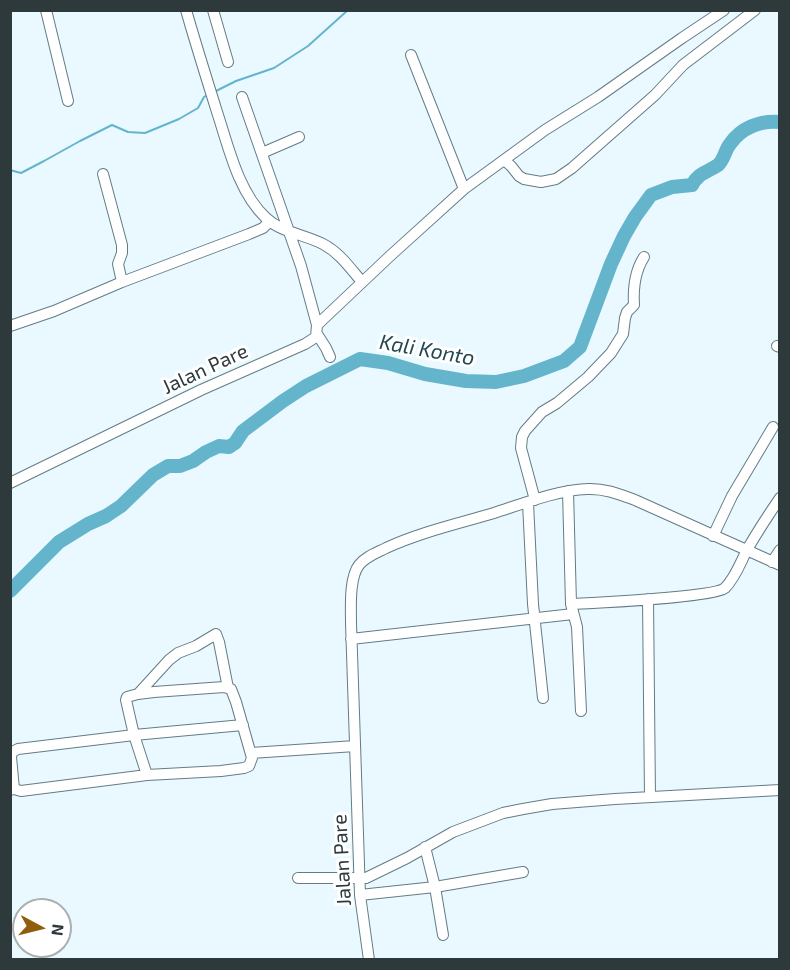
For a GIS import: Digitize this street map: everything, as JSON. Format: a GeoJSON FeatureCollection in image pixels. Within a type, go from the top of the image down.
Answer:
{"type":"FeatureCollection","features":[{"type":"Feature","properties":{"kind":"street"},"geometry":{"type":"LineString","coordinates":[[46,10],[68,100]]}},
{"type":"Feature","properties":{"kind":"street"},"geometry":{"type":"LineString","coordinates":[[186,10],[229,149],[246,192],[259,211],[270,221],[288,232],[332,249],[362,282]]}},
{"type":"Feature","properties":{"kind":"street"},"geometry":{"type":"LineString","coordinates":[[213,10],[228,62]]}},
{"type":"Feature","properties":{"kind":"street","name":"Jalan Pare"},"geometry":{"type":"LineString","coordinates":[[10,483],[201,390],[312,340],[317,330],[362,282],[464,189],[545,130],[598,97],[724,10]]}},
{"type":"Feature","properties":{"kind":"street"},"geometry":{"type":"LineString","coordinates":[[504,160],[524,179],[541,182],[555,179],[572,168],[655,96],[683,64],[755,10]]}},
{"type":"Feature","properties":{"kind":"street"},"geometry":{"type":"LineString","coordinates":[[411,55],[464,189]]}},
{"type":"Feature","properties":{"kind":"street"},"geometry":{"type":"LineString","coordinates":[[242,97],[301,266],[317,330],[330,357]]}},
{"type":"Feature","properties":{"kind":"street"},"geometry":{"type":"LineString","coordinates":[[262,153],[299,136]]}},
{"type":"Feature","properties":{"kind":"street"},"geometry":{"type":"LineString","coordinates":[[103,174],[122,246],[118,264],[122,282]]}},
{"type":"Feature","properties":{"kind":"street"},"geometry":{"type":"LineString","coordinates":[[10,326],[54,311],[122,282],[249,234],[263,228],[270,221]]}},
{"type":"Feature","properties":{"kind":"street"},"geometry":{"type":"LineString","coordinates":[[543,698],[533,604],[532,501],[521,448],[522,437],[542,412],[557,403],[588,377],[621,340],[627,312],[634,305],[634,286],[640,263],[644,257]]}},
{"type":"Feature","properties":{"kind":"street"},"geometry":{"type":"LineString","coordinates":[[713,536],[732,496],[773,427]]}},
{"type":"Feature","properties":{"kind":"street"},"geometry":{"type":"LineString","coordinates":[[532,501],[568,491],[595,489],[614,492],[776,564],[780,550]]}},
{"type":"Feature","properties":{"kind":"street"},"geometry":{"type":"LineString","coordinates":[[568,491],[572,609],[577,627],[582,711]]}},
{"type":"Feature","properties":{"kind":"street"},"geometry":{"type":"LineString","coordinates":[[351,639],[534,618],[572,609],[722,590],[735,575],[746,551],[780,498]]}},
{"type":"Feature","properties":{"kind":"street","name":"Jalan Pare"},"geometry":{"type":"LineString","coordinates":[[369,960],[360,895],[351,639],[351,605],[355,573],[358,566],[377,552],[418,535],[532,501]]}},
{"type":"Feature","properties":{"kind":"street"},"geometry":{"type":"LineString","coordinates":[[648,599],[650,797]]}},
{"type":"Feature","properties":{"kind":"street"},"geometry":{"type":"LineString","coordinates":[[138,694],[178,653],[216,634],[228,688],[232,692],[243,725],[251,753],[249,766],[221,771],[147,775],[21,791],[12,790],[10,757],[13,751],[20,748],[243,725]]}},
{"type":"Feature","properties":{"kind":"street"},"geometry":{"type":"LineString","coordinates":[[147,775],[126,700],[129,696],[228,688]]}},
{"type":"Feature","properties":{"kind":"street"},"geometry":{"type":"LineString","coordinates":[[251,753],[355,746]]}},
{"type":"Feature","properties":{"kind":"street"},"geometry":{"type":"LineString","coordinates":[[298,878],[366,878],[453,832],[503,813],[552,804],[780,790]]}},
{"type":"Feature","properties":{"kind":"street"},"geometry":{"type":"LineString","coordinates":[[425,847],[443,935]]}},
{"type":"Feature","properties":{"kind":"street"},"geometry":{"type":"LineString","coordinates":[[360,895],[435,887],[523,872]]}},
{"type":"Feature","properties":{"kind":"waterway"},"geometry":{"type":"LineString","coordinates":[[214,92],[236,81],[274,68],[308,46],[348,10]]}},
{"type":"Feature","properties":{"kind":"waterway"},"geometry":{"type":"LineString","coordinates":[[10,170],[21,173],[112,125],[128,132],[145,133],[179,119],[198,108],[204,97],[209,94]]}},
{"type":"Feature","properties":{"kind":"waterway","name":"Kali Konto"},"geometry":{"type":"LineString","coordinates":[[10,591],[59,542],[121,506],[153,475],[168,466],[180,466],[193,461],[219,446],[229,447],[235,443],[243,431],[283,401],[306,386],[360,359],[466,381],[496,382],[524,376],[564,361],[580,347],[624,236],[651,195],[672,187],[692,185],[700,175],[720,163],[728,146],[745,129],[765,122],[780,122]]}}]}
